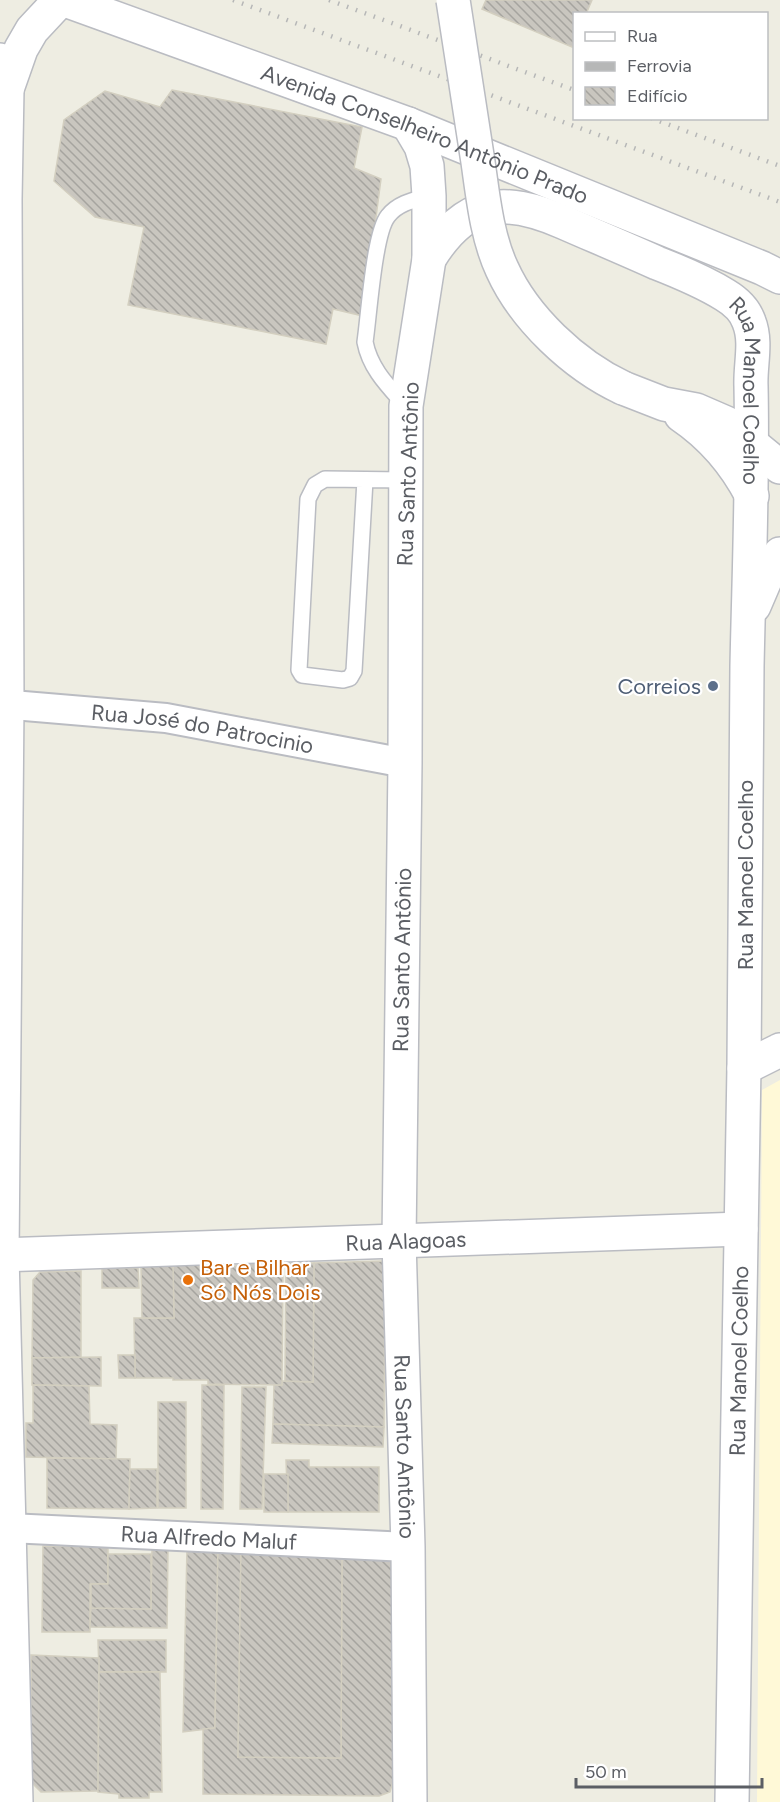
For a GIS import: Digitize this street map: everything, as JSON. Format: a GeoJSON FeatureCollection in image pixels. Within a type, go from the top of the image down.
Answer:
{"type":"FeatureCollection","features":[{"type":"Feature","properties":{"kind":"street"},"geometry":{"type":"LineString","coordinates":[[16,1802],[1,1255],[4,704],[3,74],[32,30],[60,0]]}},
{"type":"Feature","properties":{"kind":"street","name":"Avenida Conselheiro Antônio Prado"},"geometry":{"type":"LineString","coordinates":[[65,0],[408,124],[780,277]]}},
{"type":"Feature","properties":{"kind":"street"},"geometry":{"type":"LineString","coordinates":[[453,0],[482,187],[495,252],[512,288],[542,327],[595,373],[623,388],[664,404],[696,410],[726,423],[766,447],[780,467]]}},
{"type":"Feature","properties":{"kind":"street","name":"Rua Santo Antônio"},"geometry":{"type":"LineString","coordinates":[[408,124],[421,146],[427,166],[429,196],[429,259],[406,406],[405,480],[405,763],[399,1241],[408,1547],[410,1802]]}},
{"type":"Feature","properties":{"kind":"street","name":"Rua Manoel Coelho"},"geometry":{"type":"LineString","coordinates":[[429,259],[443,237],[472,213],[508,206],[540,212],[725,295],[737,304],[748,319],[752,330],[750,371],[766,447],[752,496],[748,620],[744,1068],[732,1802]]}},
{"type":"Feature","properties":{"kind":"street"},"geometry":{"type":"LineString","coordinates":[[696,410],[723,399],[740,385],[750,371]]}},
{"type":"Feature","properties":{"kind":"street"},"geometry":{"type":"LineString","coordinates":[[664,404],[689,420],[722,451],[741,476],[752,496]]}},
{"type":"Feature","properties":{"kind":"street"},"geometry":{"type":"LineString","coordinates":[[748,620],[766,578],[780,554]]}},
{"type":"Feature","properties":{"kind":"street","name":"Rua José do Patrocinio"},"geometry":{"type":"LineString","coordinates":[[4,704],[166,718],[405,763]]}},
{"type":"Feature","properties":{"kind":"street"},"geometry":{"type":"LineString","coordinates":[[744,1068],[780,1050]]}},
{"type":"Feature","properties":{"kind":"street","name":"Rua Alagoas"},"geometry":{"type":"LineString","coordinates":[[1,1255],[741,1229]]}},
{"type":"Feature","properties":{"kind":"street","name":"Rua Alfredo Maluf"},"geometry":{"type":"LineString","coordinates":[[9,1528],[408,1547]]}},
{"type":"Feature","properties":{"kind":"lane"},"geometry":{"type":"LineString","coordinates":[[406,406],[376,371],[367,353],[365,342],[382,225],[397,207],[429,196]]}},
{"type":"Feature","properties":{"kind":"lane"},"geometry":{"type":"LineString","coordinates":[[365,480],[354,671],[350,678],[343,680],[302,675],[299,670],[308,499],[315,484],[325,479],[405,480]]}},
{"type":"Feature","properties":{"kind":"shaded area"},"geometry":{"type":"Polygon","coordinates":[[[780,1080],[780,1802],[757,1802],[762,1090],[780,1080]]]}},
{"type":"Feature","properties":{"kind":"building"},"geometry":{"type":"Polygon","coordinates":[[[486,0],[592,0],[587,12],[573,12],[572,47],[482,9],[486,0]]]}},
{"type":"Feature","properties":{"kind":"building"},"geometry":{"type":"Polygon","coordinates":[[[172,90],[362,127],[354,168],[381,179],[363,316],[333,309],[326,344],[128,305],[144,227],[95,217],[54,181],[64,120],[105,91],[160,107],[172,90]]]}},
{"type":"Feature","properties":{"kind":"building"},"geometry":{"type":"Polygon","coordinates":[[[385,1261],[384,1427],[273,1424],[274,1385],[282,1385],[282,1381],[313,1382],[314,1263],[385,1261]]]}},
{"type":"Feature","properties":{"kind":"building"},"geometry":{"type":"Polygon","coordinates":[[[245,1263],[283,1263],[282,1385],[208,1384],[208,1380],[135,1378],[134,1318],[174,1318],[173,1265],[245,1266],[245,1263]]]}},
{"type":"Feature","properties":{"kind":"building"},"geometry":{"type":"Polygon","coordinates":[[[286,1263],[314,1263],[313,1382],[285,1381],[286,1263]]]}},
{"type":"Feature","properties":{"kind":"building"},"geometry":{"type":"Polygon","coordinates":[[[141,1265],[173,1265],[174,1318],[142,1318],[141,1265]]]}},
{"type":"Feature","properties":{"kind":"building"},"geometry":{"type":"Polygon","coordinates":[[[102,1268],[138,1268],[139,1288],[102,1288],[102,1268]]]}},
{"type":"Feature","properties":{"kind":"building"},"geometry":{"type":"Polygon","coordinates":[[[81,1271],[81,1357],[32,1358],[33,1280],[40,1272],[81,1271]]]}},
{"type":"Feature","properties":{"kind":"building"},"geometry":{"type":"Polygon","coordinates":[[[118,1355],[135,1355],[135,1378],[119,1378],[118,1355]]]}},
{"type":"Feature","properties":{"kind":"building"},"geometry":{"type":"Polygon","coordinates":[[[101,1357],[101,1386],[32,1385],[32,1358],[101,1357]]]}},
{"type":"Feature","properties":{"kind":"building"},"geometry":{"type":"Polygon","coordinates":[[[33,1385],[89,1386],[90,1424],[117,1425],[116,1459],[26,1457],[26,1423],[33,1423],[33,1385]]]}},
{"type":"Feature","properties":{"kind":"building"},"geometry":{"type":"Polygon","coordinates":[[[202,1385],[224,1385],[223,1509],[201,1509],[202,1385]]]}},
{"type":"Feature","properties":{"kind":"building"},"geometry":{"type":"Polygon","coordinates":[[[242,1387],[266,1387],[262,1509],[240,1509],[242,1387]]]}},
{"type":"Feature","properties":{"kind":"building"},"geometry":{"type":"Polygon","coordinates":[[[158,1402],[186,1402],[186,1508],[158,1508],[158,1402]]]}},
{"type":"Feature","properties":{"kind":"building"},"geometry":{"type":"Polygon","coordinates":[[[273,1424],[384,1427],[383,1447],[272,1443],[273,1424]]]}},
{"type":"Feature","properties":{"kind":"building"},"geometry":{"type":"Polygon","coordinates":[[[47,1458],[130,1459],[129,1509],[47,1508],[47,1458]]]}},
{"type":"Feature","properties":{"kind":"building"},"geometry":{"type":"Polygon","coordinates":[[[286,1460],[309,1460],[309,1467],[379,1467],[379,1512],[288,1512],[286,1460]]]}},
{"type":"Feature","properties":{"kind":"building"},"geometry":{"type":"Polygon","coordinates":[[[130,1469],[157,1469],[157,1508],[129,1509],[130,1469]]]}},
{"type":"Feature","properties":{"kind":"building"},"geometry":{"type":"Polygon","coordinates":[[[264,1474],[288,1474],[288,1512],[264,1512],[264,1474]]]}},
{"type":"Feature","properties":{"kind":"building"},"geometry":{"type":"Polygon","coordinates":[[[43,1546],[108,1547],[108,1584],[90,1584],[90,1632],[42,1632],[43,1546]]]}},
{"type":"Feature","properties":{"kind":"building"},"geometry":{"type":"Polygon","coordinates":[[[218,1546],[215,1728],[183,1732],[187,1548],[218,1546]]]}},
{"type":"Feature","properties":{"kind":"building"},"geometry":{"type":"Polygon","coordinates":[[[218,1546],[241,1547],[238,1757],[341,1758],[342,1553],[384,1553],[395,1562],[393,1781],[390,1792],[379,1796],[203,1794],[203,1729],[215,1728],[218,1546]]]}},
{"type":"Feature","properties":{"kind":"building"},"geometry":{"type":"Polygon","coordinates":[[[241,1547],[342,1553],[341,1758],[238,1757],[241,1547]]]}},
{"type":"Feature","properties":{"kind":"building"},"geometry":{"type":"Polygon","coordinates":[[[152,1549],[168,1549],[167,1628],[90,1627],[91,1608],[151,1609],[152,1549]]]}},
{"type":"Feature","properties":{"kind":"building"},"geometry":{"type":"Polygon","coordinates":[[[108,1554],[151,1554],[151,1609],[91,1608],[91,1584],[108,1584],[108,1554]]]}},
{"type":"Feature","properties":{"kind":"building"},"geometry":{"type":"Polygon","coordinates":[[[98,1640],[166,1640],[166,1672],[99,1672],[98,1640]]]}},
{"type":"Feature","properties":{"kind":"building"},"geometry":{"type":"Polygon","coordinates":[[[31,1655],[99,1658],[98,1791],[41,1792],[31,1782],[31,1655]]]}},
{"type":"Feature","properties":{"kind":"building"},"geometry":{"type":"Polygon","coordinates":[[[99,1672],[160,1672],[162,1792],[149,1792],[149,1798],[119,1798],[119,1794],[98,1792],[99,1672]]]}},
{"type":"Feature","properties":{"kind":"railway"},"geometry":{"type":"LineString","coordinates":[[233,0],[780,202]]}},
{"type":"Feature","properties":{"kind":"railway"},"geometry":{"type":"LineString","coordinates":[[329,0],[573,90]]}},
{"type":"Feature","properties":{"kind":"railway"},"geometry":{"type":"LineString","coordinates":[[656,120],[780,166]]}},
{"type":"Feature","properties":{"kind":"place","name":"Correios"},"geometry":{"type":"Point","coordinates":[713,686]}},
{"type":"Feature","properties":{"kind":"place","name":"Bar e Bilhar Só Nós Dois"},"geometry":{"type":"Point","coordinates":[188,1280]}}]}
